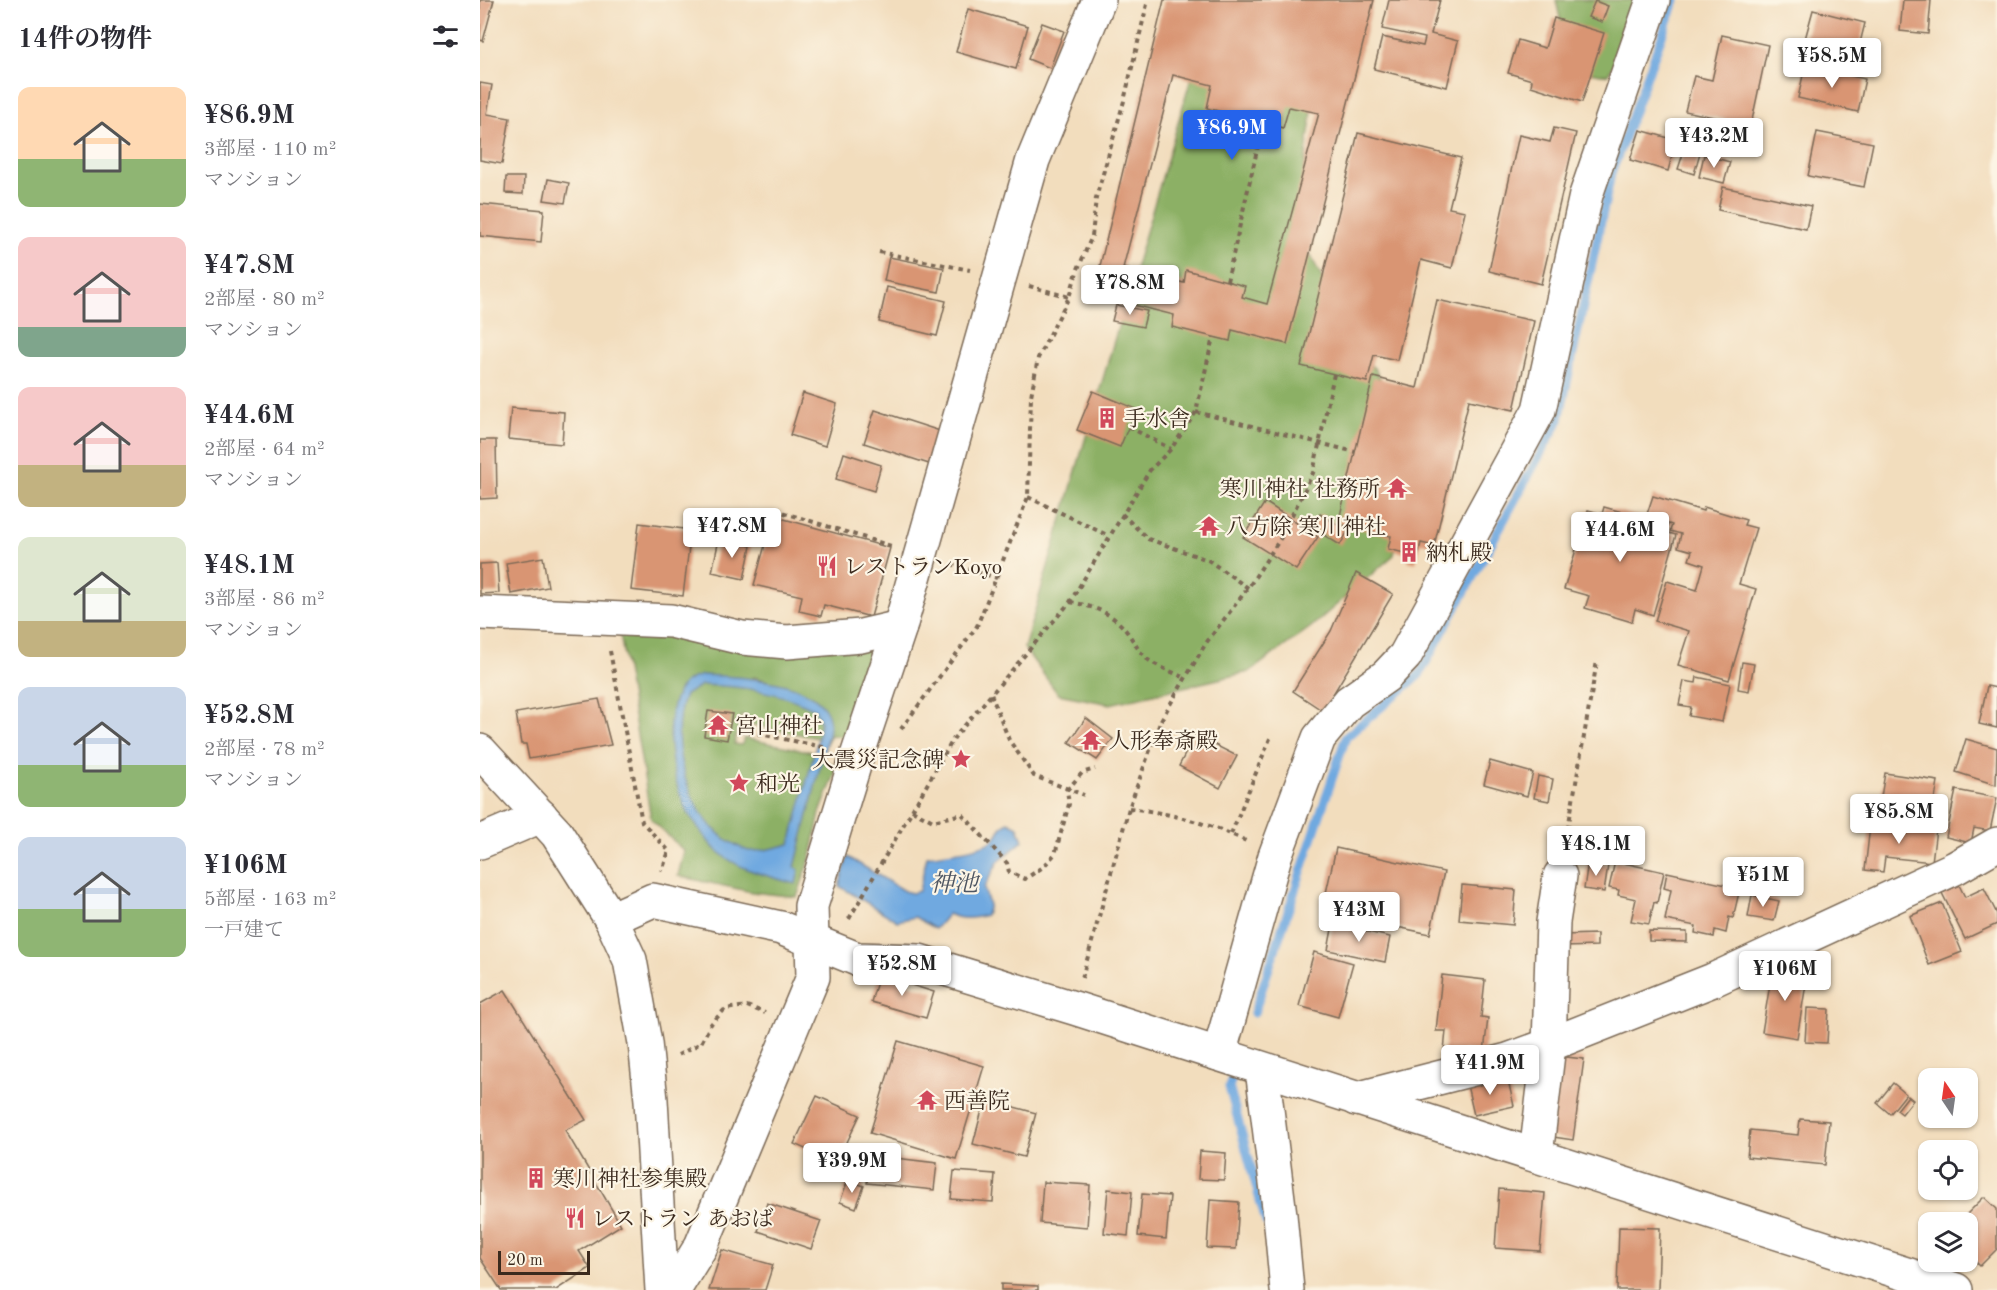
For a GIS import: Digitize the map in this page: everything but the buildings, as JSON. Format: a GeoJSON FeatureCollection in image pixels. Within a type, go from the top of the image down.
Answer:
{"type":"FeatureCollection","features":[{"type":"Feature","properties":{"kind":"street"},"geometry":{"type":"LineString","coordinates":[[674,1290],[701,1246],[813,977],[811,906],[900,627],[1033,160],[1099,0]]}},
{"type":"Feature","properties":{"kind":"street"},"geometry":{"type":"LineString","coordinates":[[1219,1054],[1275,856],[1320,738],[1349,702],[1386,676],[1405,656],[1539,410],[1586,195],[1653,0]]}},
{"type":"Feature","properties":{"kind":"street"},"geometry":{"type":"LineString","coordinates":[[480,613],[671,621],[742,638],[787,642],[861,636],[900,627]]}},
{"type":"Feature","properties":{"kind":"street"},"geometry":{"type":"LineString","coordinates":[[480,750],[557,834],[611,919],[630,960],[645,1043],[651,1100],[662,1290]]}},
{"type":"Feature","properties":{"kind":"street"},"geometry":{"type":"LineString","coordinates":[[480,842],[541,816]]}},
{"type":"Feature","properties":{"kind":"street"},"geometry":{"type":"LineString","coordinates":[[1356,1099],[1508,1060],[1713,980],[1954,868],[1997,844]]}},
{"type":"Feature","properties":{"kind":"street"},"geometry":{"type":"LineString","coordinates":[[1536,1155],[1549,1045],[1553,922],[1562,864]]}},
{"type":"Feature","properties":{"kind":"street"},"geometry":{"type":"LineString","coordinates":[[611,919],[653,900],[781,928],[857,959],[919,961],[1219,1054],[1956,1290]]}},
{"type":"Feature","properties":{"kind":"street"},"geometry":{"type":"LineString","coordinates":[[1262,1069],[1287,1290]]}},
{"type":"Feature","properties":{"kind":"path"},"geometry":{"type":"LineString","coordinates":[[901,729],[977,626],[1028,497],[1031,396],[1038,358],[1069,297],[1092,236],[1096,198],[1124,101],[1148,0]]}},
{"type":"Feature","properties":{"kind":"path"},"geometry":{"type":"LineString","coordinates":[[1227,281],[1263,124]]}},
{"type":"Feature","properties":{"kind":"path"},"geometry":{"type":"LineString","coordinates":[[879,252],[975,271]]}},
{"type":"Feature","properties":{"kind":"path"},"geometry":{"type":"LineString","coordinates":[[1025,285],[1069,297]]}},
{"type":"Feature","properties":{"kind":"path"},"geometry":{"type":"LineString","coordinates":[[849,919],[954,738],[1070,602],[1150,470],[1171,449],[1196,412],[1213,337]]}},
{"type":"Feature","properties":{"kind":"path"},"geometry":{"type":"LineString","coordinates":[[1074,1008],[1129,808],[1161,720],[1206,644],[1248,588],[1280,538],[1313,473],[1334,374]]}},
{"type":"Feature","properties":{"kind":"path"},"geometry":{"type":"LineString","coordinates":[[1196,412],[1355,452]]}},
{"type":"Feature","properties":{"kind":"path"},"geometry":{"type":"LineString","coordinates":[[1128,427],[1171,449]]}},
{"type":"Feature","properties":{"kind":"path"},"geometry":{"type":"LineString","coordinates":[[1028,497],[1109,536]]}},
{"type":"Feature","properties":{"kind":"path"},"geometry":{"type":"LineString","coordinates":[[775,510],[900,549]]}},
{"type":"Feature","properties":{"kind":"path"},"geometry":{"type":"LineString","coordinates":[[1122,514],[1148,539],[1208,560],[1248,588]]}},
{"type":"Feature","properties":{"kind":"path"},"geometry":{"type":"LineString","coordinates":[[945,562],[997,578]]}},
{"type":"Feature","properties":{"kind":"path"},"geometry":{"type":"LineString","coordinates":[[1070,602],[1084,604],[1108,613],[1127,632],[1139,651],[1149,660],[1186,679]]}},
{"type":"Feature","properties":{"kind":"path"},"geometry":{"type":"LineString","coordinates":[[604,618],[642,822],[669,851],[653,900]]}},
{"type":"Feature","properties":{"kind":"path"},"geometry":{"type":"LineString","coordinates":[[1562,864],[1598,662]]}},
{"type":"Feature","properties":{"kind":"path"},"geometry":{"type":"LineString","coordinates":[[991,694],[1009,740],[1034,776],[1084,795]]}},
{"type":"Feature","properties":{"kind":"path"},"geometry":{"type":"LineString","coordinates":[[740,730],[829,748]]}},
{"type":"Feature","properties":{"kind":"path"},"geometry":{"type":"LineString","coordinates":[[1232,834],[1270,736]]}},
{"type":"Feature","properties":{"kind":"path"},"geometry":{"type":"LineString","coordinates":[[912,810],[933,821],[962,814],[1007,863],[1009,872],[1025,879],[1043,867],[1055,854],[1069,804],[1067,790],[1082,773],[1095,769]]}},
{"type":"Feature","properties":{"kind":"path"},"geometry":{"type":"LineString","coordinates":[[1129,808],[1160,812],[1232,834],[1275,856]]}},
{"type":"Feature","properties":{"kind":"path"},"geometry":{"type":"LineString","coordinates":[[669,1059],[701,1043],[711,1024],[725,1009],[747,1006],[766,1013],[775,1013]]}},
{"type":"Feature","properties":{"kind":"green space"},"geometry":{"type":"Polygon","coordinates":[[[1214,0],[1316,82],[1296,227],[1324,282],[1335,332],[1375,369],[1396,410],[1401,481],[1394,555],[1311,627],[1249,672],[1110,704],[1058,694],[1024,648],[1214,0]]]}},
{"type":"Feature","properties":{"kind":"green space"},"geometry":{"type":"Polygon","coordinates":[[[1556,0],[1663,0],[1607,75],[1571,69],[1556,0]]]}},
{"type":"Feature","properties":{"kind":"green space"},"geometry":{"type":"Polygon","coordinates":[[[619,627],[878,642],[849,738],[831,735],[825,747],[824,761],[838,766],[820,813],[811,856],[797,897],[752,892],[678,876],[684,851],[651,819],[619,627]],[[754,677],[750,679],[815,709],[820,721],[818,738],[748,724],[749,717],[741,715],[734,744],[742,745],[744,738],[823,754],[828,735],[824,707],[814,697],[799,690],[754,677]]]}},
{"type":"Feature","properties":{"kind":"water"},"geometry":{"type":"Polygon","coordinates":[[[703,675],[752,679],[789,686],[805,692],[818,701],[827,712],[828,735],[795,867],[799,870],[796,884],[753,872],[725,857],[708,841],[684,805],[672,761],[670,727],[672,711],[683,685],[703,675]],[[701,685],[685,695],[680,714],[678,735],[680,758],[694,801],[720,834],[744,849],[759,851],[790,844],[818,738],[820,721],[815,709],[773,694],[745,688],[701,685]]]}},
{"type":"Feature","properties":{"kind":"water","name":"神池"},"geometry":{"type":"Polygon","coordinates":[[[1008,822],[1018,827],[1023,841],[998,862],[984,888],[989,905],[986,915],[967,918],[948,914],[935,929],[915,917],[897,921],[839,886],[848,857],[904,891],[912,893],[919,891],[927,856],[971,849],[987,843],[993,840],[1002,826],[1008,822]]]}},
{"type":"Feature","properties":{"kind":"waterway"},"geometry":{"type":"LineString","coordinates":[[1254,1013],[1346,737],[1419,675],[1559,420],[1611,174],[1675,0]]}},
{"type":"Feature","properties":{"kind":"waterway"},"geometry":{"type":"LineString","coordinates":[[1233,1076],[1229,1087],[1266,1222]]}},
{"type":"Feature","properties":{"kind":"place","name":"手水舎"},"geometry":{"type":"Point","coordinates":[1107,418]}},
{"type":"Feature","properties":{"kind":"place","name":"寒川神社 社務所"},"geometry":{"type":"Point","coordinates":[1397,488]}},
{"type":"Feature","properties":{"kind":"place","name":"八方除 寒川神社"},"geometry":{"type":"Point","coordinates":[1209,526]}},
{"type":"Feature","properties":{"kind":"place","name":"納札殿"},"geometry":{"type":"Point","coordinates":[1409,552]}},
{"type":"Feature","properties":{"kind":"place","name":"レストランKoyo"},"geometry":{"type":"Point","coordinates":[827,566]}},
{"type":"Feature","properties":{"kind":"place","name":"宮山神社"},"geometry":{"type":"Point","coordinates":[718,725]}},
{"type":"Feature","properties":{"kind":"place","name":"人形奉斎殿"},"geometry":{"type":"Point","coordinates":[1091,740]}},
{"type":"Feature","properties":{"kind":"place","name":"大震災記念碑"},"geometry":{"type":"Point","coordinates":[961,759]}},
{"type":"Feature","properties":{"kind":"place","name":"和光"},"geometry":{"type":"Point","coordinates":[739,783]}},
{"type":"Feature","properties":{"kind":"place","name":"西善院"},"geometry":{"type":"Point","coordinates":[927,1100]}},
{"type":"Feature","properties":{"kind":"place","name":"寒川神社参集殿"},"geometry":{"type":"Point","coordinates":[536,1178]}},
{"type":"Feature","properties":{"kind":"place","name":"レストラン あおば"},"geometry":{"type":"Point","coordinates":[575,1218]}}]}
